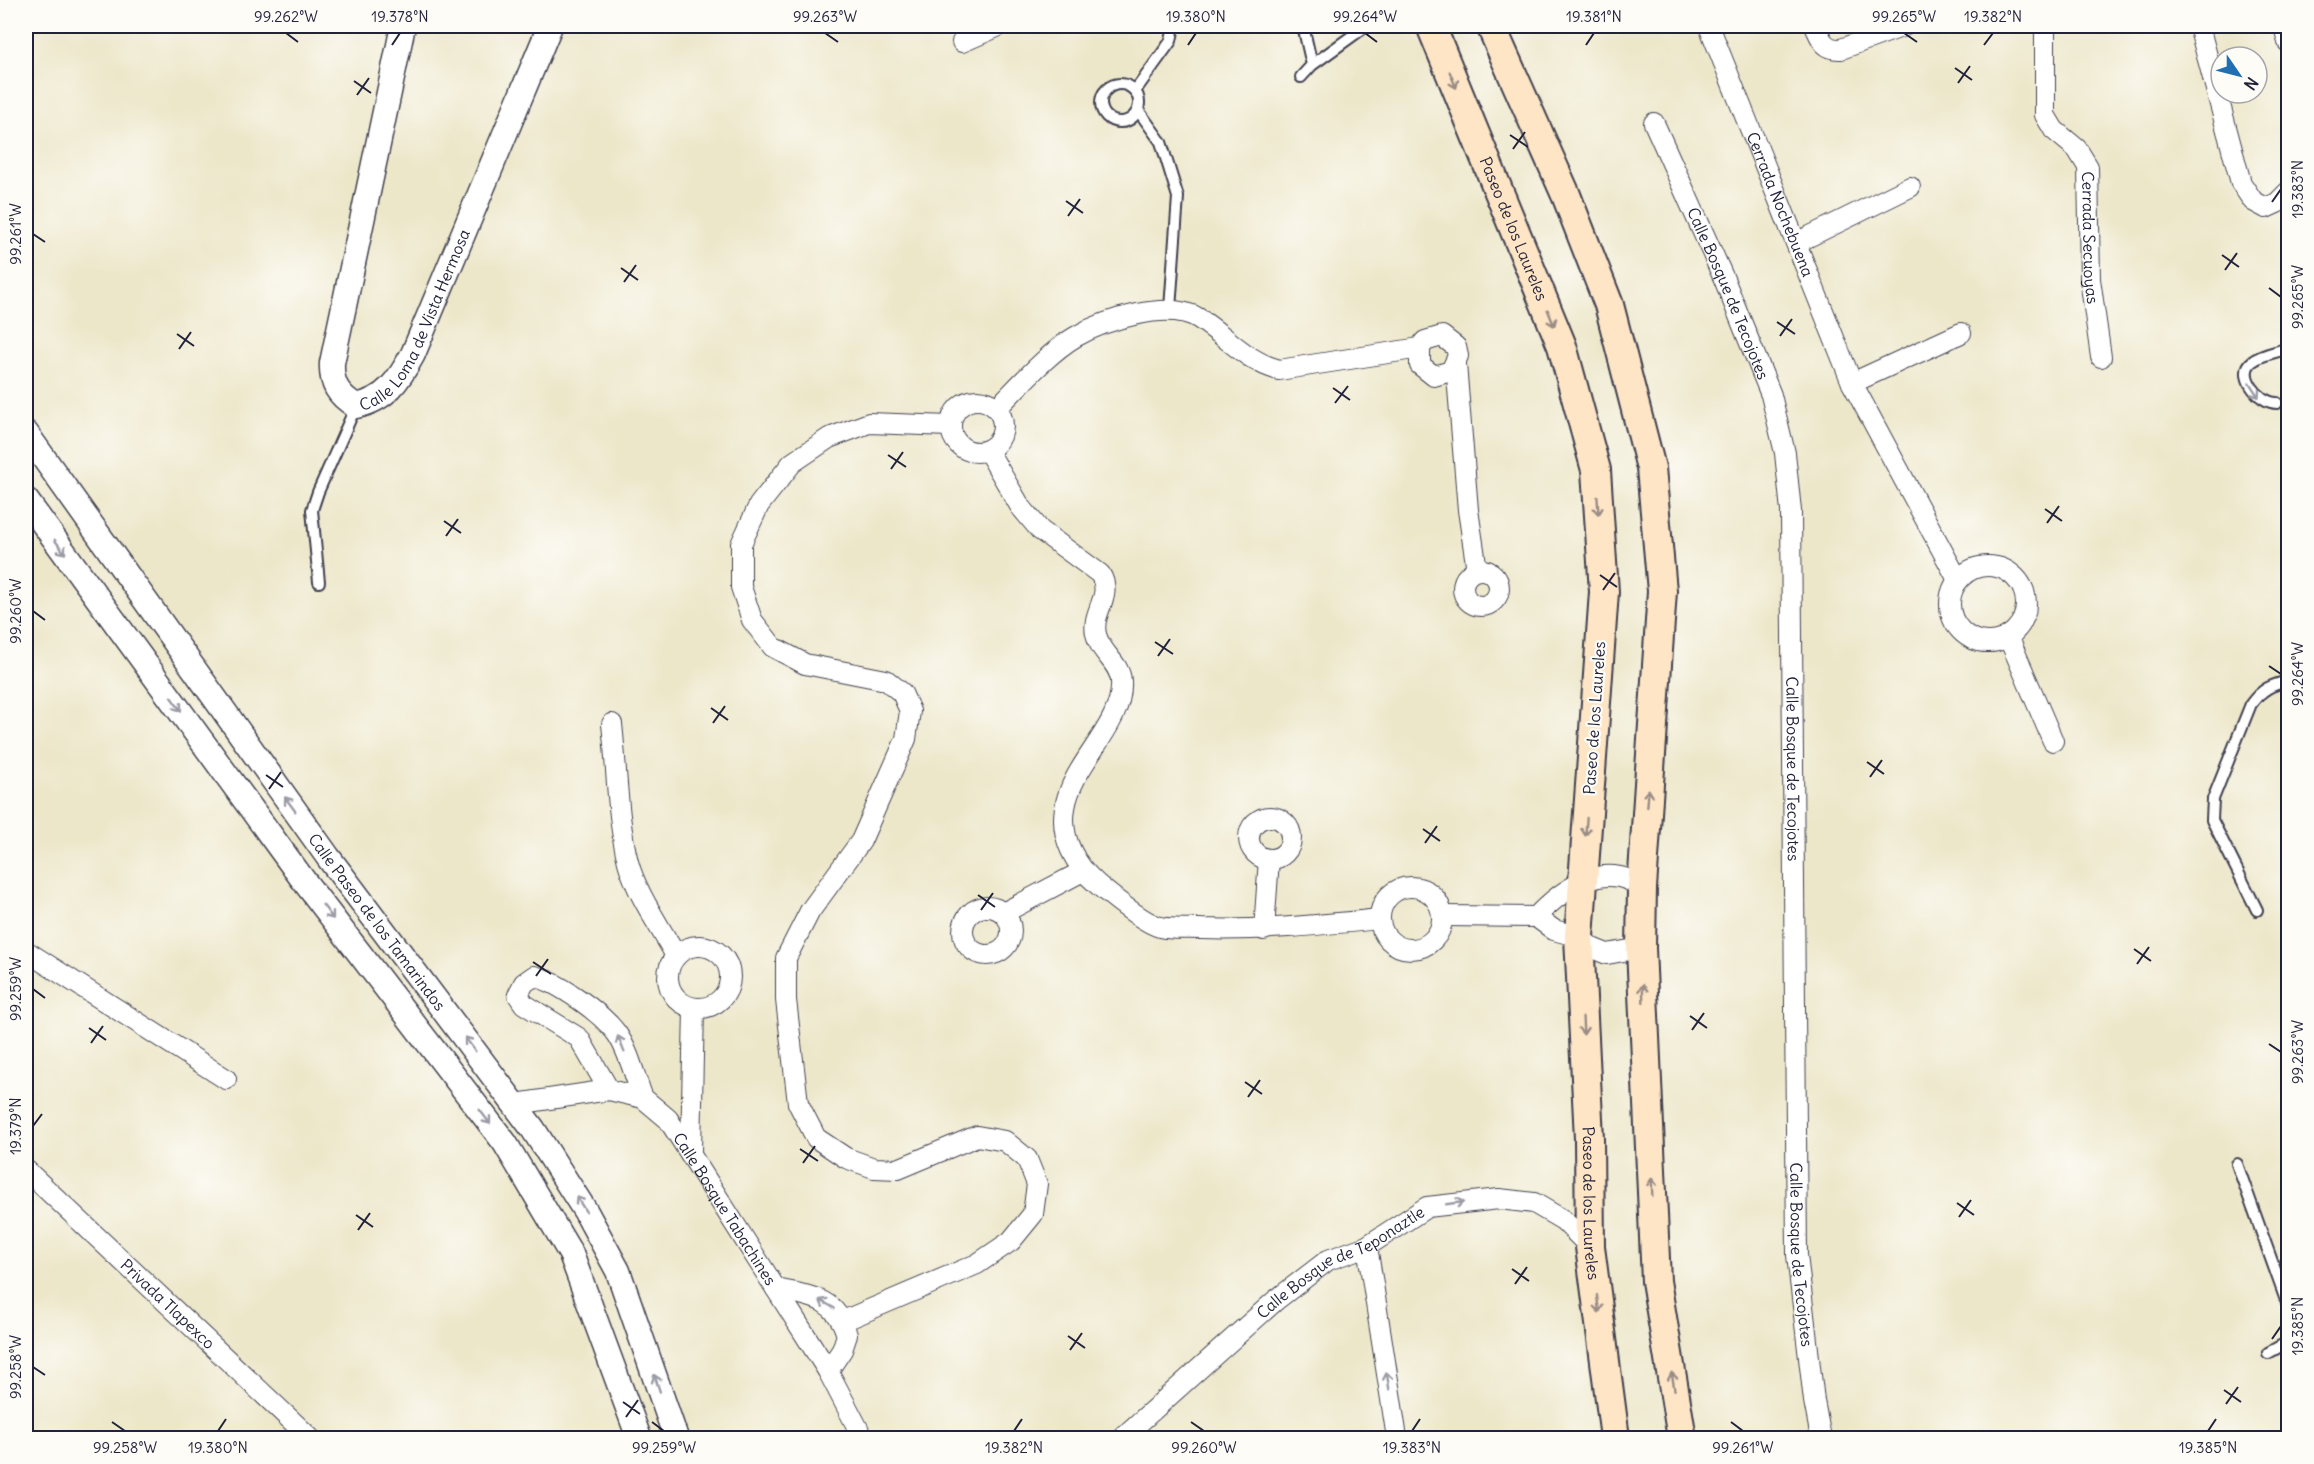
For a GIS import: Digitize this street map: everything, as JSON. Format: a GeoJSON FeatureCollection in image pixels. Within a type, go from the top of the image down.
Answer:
{"type":"FeatureCollection","features":[{"type":"Feature","properties":{"kind":"main road","name":"Paseo de los Laureles"},"geometry":{"type":"LineString","coordinates":[[1431,26],[1562,346],[1596,470],[1604,592],[1581,883],[1579,937],[1589,1139],[1590,1247],[1616,1438]]}},
{"type":"Feature","properties":{"kind":"main road"},"geometry":{"type":"LineString","coordinates":[[1491,26],[1566,195],[1609,305],[1651,468],[1662,591],[1642,888],[1641,948],[1656,1281],[1682,1438]]}},
{"type":"Feature","properties":{"kind":"street","name":"Calle Loma de Vista Hermosa"},"geometry":{"type":"LineString","coordinates":[[403,26],[332,363],[332,378],[336,390],[356,406],[372,403],[389,391],[414,354],[550,26]]}},
{"type":"Feature","properties":{"kind":"street"},"geometry":{"type":"LineString","coordinates":[[962,42],[999,26]]}},
{"type":"Feature","properties":{"kind":"street","name":"Cerrada Nochebuena"},"geometry":{"type":"LineString","coordinates":[[1709,26],[1852,383],[1958,580]]}},
{"type":"Feature","properties":{"kind":"street"},"geometry":{"type":"LineString","coordinates":[[1815,26],[1825,46],[1833,50],[1904,26]]}},
{"type":"Feature","properties":{"kind":"street","name":"Cerrada Secuoyas"},"geometry":{"type":"LineString","coordinates":[[2045,26],[2045,115],[2054,130],[2077,149],[2088,167],[2090,279],[2101,357]]}},
{"type":"Feature","properties":{"kind":"street"},"geometry":{"type":"LineString","coordinates":[[2199,26],[2241,183],[2253,201],[2266,208],[2277,203],[2289,192]]}},
{"type":"Feature","properties":{"kind":"street"},"geometry":{"type":"LineString","coordinates":[[2284,26],[2289,42]]}},
{"type":"Feature","properties":{"kind":"street","name":"Calle Bosque de Tecojotes"},"geometry":{"type":"LineString","coordinates":[[1654,123],[1724,279],[1771,395],[1785,453],[1791,511],[1797,1255],[1814,1401],[1821,1438]]}},
{"type":"Feature","properties":{"kind":"street"},"geometry":{"type":"LineString","coordinates":[[1796,243],[1910,187]]}},
{"type":"Feature","properties":{"kind":"street"},"geometry":{"type":"LineString","coordinates":[[997,408],[1025,380],[1074,338],[1111,322],[1170,309],[1196,317],[1251,357],[1266,366],[1279,370],[1420,348],[1420,365],[1434,375],[1451,371],[1456,364],[1468,510],[1477,570]]}},
{"type":"Feature","properties":{"kind":"street"},"geometry":{"type":"LineString","coordinates":[[1852,383],[1961,333]]}},
{"type":"Feature","properties":{"kind":"street"},"geometry":{"type":"LineString","coordinates":[[984,400],[997,408],[1004,423],[1000,440],[988,451],[970,452],[956,442],[950,426],[955,411],[968,401],[984,400]]}},
{"type":"Feature","properties":{"kind":"street"},"geometry":{"type":"LineString","coordinates":[[843,1321],[977,1264],[1011,1241],[1033,1214],[1037,1184],[1027,1159],[1005,1141],[977,1136],[898,1169],[874,1168],[846,1158],[816,1138],[798,1103],[786,1000],[786,958],[810,910],[861,841],[906,739],[910,711],[902,693],[886,681],[805,664],[773,647],[752,620],[741,587],[741,544],[759,505],[792,463],[829,438],[869,423],[950,426]]}},
{"type":"Feature","properties":{"kind":"street","name":"Calle Paseo de los Tamarindos"},"geometry":{"type":"LineString","coordinates":[[26,433],[328,857],[516,1104],[586,1212],[618,1271],[676,1438]]}},
{"type":"Feature","properties":{"kind":"street"},"geometry":{"type":"LineString","coordinates":[[988,451],[1020,506],[1040,530],[1100,574],[1106,584],[1106,597],[1098,614],[1095,632],[1102,651],[1115,665],[1121,678],[1121,698],[1110,721],[1073,778],[1064,810],[1066,843],[1083,872],[1118,901],[1159,927],[1264,930],[1379,919]]}},
{"type":"Feature","properties":{"kind":"street","name":"Calle Paseo de los Tamarindos"},"geometry":{"type":"LineString","coordinates":[[26,500],[301,877],[505,1143],[571,1254],[639,1438]]}},
{"type":"Feature","properties":{"kind":"street"},"geometry":{"type":"LineString","coordinates":[[1990,566],[2002,569],[2020,584],[2026,607],[2017,628],[2008,636],[1985,642],[1963,634],[1955,625],[1950,614],[1950,602],[1958,580],[1967,572],[1990,566]]}},
{"type":"Feature","properties":{"kind":"street"},"geometry":{"type":"LineString","coordinates":[[2008,636],[2053,741]]}},
{"type":"Feature","properties":{"kind":"street"},"geometry":{"type":"LineString","coordinates":[[612,724],[622,829],[628,863],[640,892],[676,956]]}},
{"type":"Feature","properties":{"kind":"street"},"geometry":{"type":"LineString","coordinates":[[301,877],[328,857]]}},
{"type":"Feature","properties":{"kind":"street"},"geometry":{"type":"LineString","coordinates":[[1264,930],[1269,860]]}},
{"type":"Feature","properties":{"kind":"street"},"geometry":{"type":"LineString","coordinates":[[1003,913],[1083,872]]}},
{"type":"Feature","properties":{"kind":"street"},"geometry":{"type":"LineString","coordinates":[[1536,917],[1555,896],[1599,876],[1613,875],[1630,878],[1642,888]]}},
{"type":"Feature","properties":{"kind":"street"},"geometry":{"type":"LineString","coordinates":[[1411,885],[1434,893],[1444,916],[1436,940],[1413,951],[1389,942],[1379,919],[1388,895],[1411,885]]}},
{"type":"Feature","properties":{"kind":"street"},"geometry":{"type":"LineString","coordinates":[[1444,916],[1536,917],[1554,930],[1579,937],[1592,948],[1607,954],[1641,948]]}},
{"type":"Feature","properties":{"kind":"street"},"geometry":{"type":"LineString","coordinates":[[694,947],[712,949],[726,963],[729,972],[727,991],[713,1005],[694,1008],[677,1000],[668,983],[671,964],[676,956],[694,947]]}},
{"type":"Feature","properties":{"kind":"street"},"geometry":{"type":"LineString","coordinates":[[26,951],[226,1079]]}},
{"type":"Feature","properties":{"kind":"street"},"geometry":{"type":"LineString","coordinates":[[609,1090],[579,1038],[524,1004],[518,995],[524,983],[534,976],[546,979],[598,1014],[618,1035],[643,1098]]}},
{"type":"Feature","properties":{"kind":"street"},"geometry":{"type":"LineString","coordinates":[[691,1151],[694,1008]]}},
{"type":"Feature","properties":{"kind":"street","name":"Calle Bosque Tabachines"},"geometry":{"type":"LineString","coordinates":[[516,1104],[609,1090],[643,1098],[668,1119],[691,1151],[828,1371],[863,1438]]}},
{"type":"Feature","properties":{"kind":"street","name":"Privada Tlapexco"},"geometry":{"type":"LineString","coordinates":[[26,1170],[310,1438]]}},
{"type":"Feature","properties":{"kind":"street","name":"Calle Bosque de Teponaztle"},"geometry":{"type":"LineString","coordinates":[[1122,1438],[1276,1300],[1328,1260],[1367,1246],[1427,1207],[1499,1199],[1534,1203],[1563,1220],[1590,1247]]}},
{"type":"Feature","properties":{"kind":"street"},"geometry":{"type":"LineString","coordinates":[[1367,1246],[1397,1438]]}},
{"type":"Feature","properties":{"kind":"street"},"geometry":{"type":"LineString","coordinates":[[776,1289],[814,1297],[836,1310],[843,1321],[847,1335],[842,1350],[828,1371]]}},
{"type":"Feature","properties":{"kind":"lane"},"geometry":{"type":"LineString","coordinates":[[1135,91],[1171,41],[1174,26]]}},
{"type":"Feature","properties":{"kind":"lane"},"geometry":{"type":"LineString","coordinates":[[1303,26],[1312,65]]}},
{"type":"Feature","properties":{"kind":"lane"},"geometry":{"type":"LineString","coordinates":[[1301,77],[1312,65],[1366,26]]}},
{"type":"Feature","properties":{"kind":"lane"},"geometry":{"type":"LineString","coordinates":[[1118,84],[1127,85],[1135,91],[1139,100],[1138,110],[1132,118],[1123,122],[1113,121],[1105,115],[1101,106],[1102,96],[1108,88],[1118,84]]}},
{"type":"Feature","properties":{"kind":"lane"},"geometry":{"type":"LineString","coordinates":[[1138,110],[1161,142],[1178,197],[1170,309]]}},
{"type":"Feature","properties":{"kind":"lane"},"geometry":{"type":"LineString","coordinates":[[2277,403],[2268,403],[2260,399],[2247,379],[2247,368],[2252,361],[2289,348]]}},
{"type":"Feature","properties":{"kind":"lane"},"geometry":{"type":"LineString","coordinates":[[319,582],[312,510],[356,406]]}},
{"type":"Feature","properties":{"kind":"lane"},"geometry":{"type":"LineString","coordinates":[[2257,910],[2212,820],[2213,799],[2251,704],[2260,692],[2271,685],[2289,681]]}},
{"type":"Feature","properties":{"kind":"lane"},"geometry":{"type":"LineString","coordinates":[[2237,1164],[2289,1306]]}},
{"type":"Feature","properties":{"kind":"lane"},"geometry":{"type":"LineString","coordinates":[[2268,1353],[2289,1342]]}}]}
